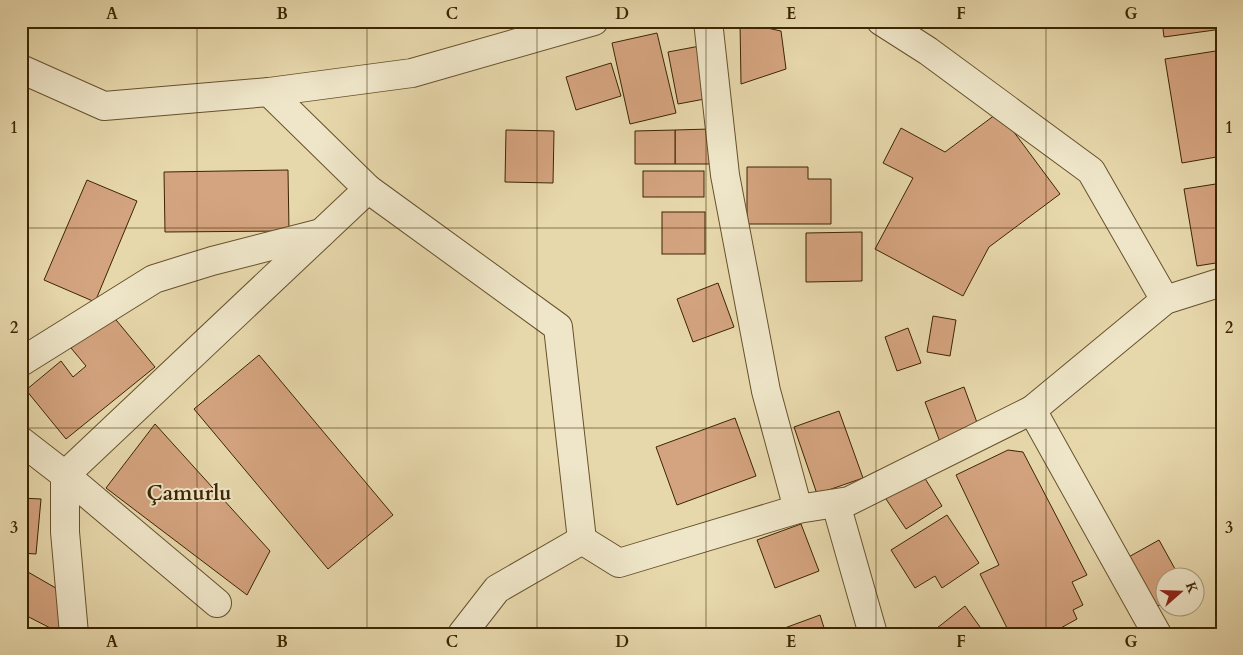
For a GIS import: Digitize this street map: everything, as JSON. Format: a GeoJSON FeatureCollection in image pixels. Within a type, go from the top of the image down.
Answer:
{"type":"FeatureCollection","features":[{"type":"Feature","properties":{"kind":"street"},"geometry":{"type":"LineString","coordinates":[[21,69],[104,106],[269,92],[412,73],[594,21]]}},
{"type":"Feature","properties":{"kind":"street"},"geometry":{"type":"LineString","coordinates":[[708,21],[727,185],[766,391],[798,509]]}},
{"type":"Feature","properties":{"kind":"street"},"geometry":{"type":"LineString","coordinates":[[881,21],[928,51],[1091,171],[1165,300]]}},
{"type":"Feature","properties":{"kind":"street"},"geometry":{"type":"LineString","coordinates":[[269,92],[368,189],[558,327],[582,540]]}},
{"type":"Feature","properties":{"kind":"street"},"geometry":{"type":"LineString","coordinates":[[74,634],[65,532],[65,475],[368,189]]}},
{"type":"Feature","properties":{"kind":"street"},"geometry":{"type":"LineString","coordinates":[[21,362],[154,279],[212,261],[323,232]]}},
{"type":"Feature","properties":{"kind":"street"},"geometry":{"type":"LineString","coordinates":[[582,540],[619,563],[798,509],[849,501],[1032,410],[1165,300],[1222,282]]}},
{"type":"Feature","properties":{"kind":"street"},"geometry":{"type":"LineString","coordinates":[[1032,410],[1158,634]]}},
{"type":"Feature","properties":{"kind":"street"},"geometry":{"type":"LineString","coordinates":[[21,441],[65,475],[217,603]]}},
{"type":"Feature","properties":{"kind":"street"},"geometry":{"type":"LineString","coordinates":[[836,504],[873,634]]}},
{"type":"Feature","properties":{"kind":"street"},"geometry":{"type":"LineString","coordinates":[[462,634],[497,590],[582,540]]}},
{"type":"Feature","properties":{"kind":"building"},"geometry":{"type":"Polygon","coordinates":[[[1162,21],[1222,21],[1222,29],[1164,37],[1162,21]]]}},
{"type":"Feature","properties":{"kind":"building"},"geometry":{"type":"Polygon","coordinates":[[[740,22],[781,31],[786,69],[741,84],[740,22]]]}},
{"type":"Feature","properties":{"kind":"building"},"geometry":{"type":"Polygon","coordinates":[[[657,33],[676,113],[630,124],[612,43],[657,33]]]}},
{"type":"Feature","properties":{"kind":"building"},"geometry":{"type":"Polygon","coordinates":[[[700,46],[710,98],[678,104],[668,52],[700,46]]]}},
{"type":"Feature","properties":{"kind":"building"},"geometry":{"type":"Polygon","coordinates":[[[1222,50],[1222,156],[1182,163],[1165,59],[1222,50]]]}},
{"type":"Feature","properties":{"kind":"building"},"geometry":{"type":"Polygon","coordinates":[[[611,63],[621,96],[576,110],[566,77],[611,63]]]}},
{"type":"Feature","properties":{"kind":"building"},"geometry":{"type":"Polygon","coordinates":[[[999,112],[1060,194],[989,247],[963,296],[875,249],[913,178],[883,163],[901,128],[945,152],[999,112]]]}},
{"type":"Feature","properties":{"kind":"building"},"geometry":{"type":"Polygon","coordinates":[[[710,129],[710,164],[675,164],[675,130],[710,129]]]}},
{"type":"Feature","properties":{"kind":"building"},"geometry":{"type":"Polygon","coordinates":[[[506,130],[554,131],[553,183],[505,182],[506,130]]]}},
{"type":"Feature","properties":{"kind":"building"},"geometry":{"type":"Polygon","coordinates":[[[675,130],[675,164],[635,164],[635,131],[675,130]]]}},
{"type":"Feature","properties":{"kind":"building"},"geometry":{"type":"Polygon","coordinates":[[[747,167],[808,167],[808,179],[831,179],[831,224],[747,224],[747,167]]]}},
{"type":"Feature","properties":{"kind":"building"},"geometry":{"type":"Polygon","coordinates":[[[288,170],[289,231],[165,232],[164,172],[288,170]]]}},
{"type":"Feature","properties":{"kind":"building"},"geometry":{"type":"Polygon","coordinates":[[[643,171],[704,171],[704,197],[643,197],[643,171]]]}},
{"type":"Feature","properties":{"kind":"building"},"geometry":{"type":"Polygon","coordinates":[[[87,180],[137,201],[95,302],[44,280],[87,180]]]}},
{"type":"Feature","properties":{"kind":"building"},"geometry":{"type":"Polygon","coordinates":[[[1222,183],[1222,262],[1197,266],[1184,189],[1222,183]]]}},
{"type":"Feature","properties":{"kind":"building"},"geometry":{"type":"Polygon","coordinates":[[[662,212],[705,212],[705,254],[662,254],[662,212]]]}},
{"type":"Feature","properties":{"kind":"building"},"geometry":{"type":"Polygon","coordinates":[[[862,232],[862,281],[806,282],[806,233],[862,232]]]}},
{"type":"Feature","properties":{"kind":"building"},"geometry":{"type":"Polygon","coordinates":[[[718,283],[734,327],[693,342],[677,299],[718,283]]]}},
{"type":"Feature","properties":{"kind":"building"},"geometry":{"type":"Polygon","coordinates":[[[112,315],[155,367],[66,439],[26,390],[61,361],[73,377],[86,366],[71,348],[112,315]]]}},
{"type":"Feature","properties":{"kind":"building"},"geometry":{"type":"Polygon","coordinates":[[[933,316],[956,320],[950,356],[927,352],[933,316]]]}},
{"type":"Feature","properties":{"kind":"building"},"geometry":{"type":"Polygon","coordinates":[[[908,328],[921,363],[897,371],[885,337],[908,328]]]}},
{"type":"Feature","properties":{"kind":"building"},"geometry":{"type":"Polygon","coordinates":[[[259,355],[393,515],[328,569],[194,409],[259,355]]]}},
{"type":"Feature","properties":{"kind":"building"},"geometry":{"type":"Polygon","coordinates":[[[964,387],[979,428],[940,442],[925,402],[964,387]]]}},
{"type":"Feature","properties":{"kind":"building"},"geometry":{"type":"Polygon","coordinates":[[[839,411],[863,478],[817,494],[794,427],[839,411]]]}},
{"type":"Feature","properties":{"kind":"building"},"geometry":{"type":"Polygon","coordinates":[[[735,418],[756,476],[677,505],[656,447],[735,418]]]}},
{"type":"Feature","properties":{"kind":"building"},"geometry":{"type":"Polygon","coordinates":[[[155,424],[270,551],[247,595],[106,488],[155,424]]]}},
{"type":"Feature","properties":{"kind":"building"},"geometry":{"type":"Polygon","coordinates":[[[1008,450],[1023,452],[1087,575],[1072,582],[1083,605],[1073,610],[1077,619],[1050,634],[1010,634],[980,574],[999,565],[956,475],[1008,450]]]}},
{"type":"Feature","properties":{"kind":"building"},"geometry":{"type":"Polygon","coordinates":[[[921,472],[942,506],[906,529],[884,496],[921,472]]]}},
{"type":"Feature","properties":{"kind":"building"},"geometry":{"type":"Polygon","coordinates":[[[21,498],[41,499],[36,554],[21,553],[21,498]]]}},
{"type":"Feature","properties":{"kind":"building"},"geometry":{"type":"Polygon","coordinates":[[[947,515],[979,563],[942,588],[935,576],[915,588],[891,550],[947,515]]]}},
{"type":"Feature","properties":{"kind":"building"},"geometry":{"type":"Polygon","coordinates":[[[801,524],[819,571],[775,588],[757,540],[801,524]]]}},
{"type":"Feature","properties":{"kind":"building"},"geometry":{"type":"Polygon","coordinates":[[[1159,540],[1174,568],[1156,568],[1156,607],[1152,609],[1125,559],[1159,540]]]}},
{"type":"Feature","properties":{"kind":"building"},"geometry":{"type":"Polygon","coordinates":[[[21,568],[61,591],[62,634],[21,613],[21,568]]]}},
{"type":"Feature","properties":{"kind":"building"},"geometry":{"type":"Polygon","coordinates":[[[965,606],[985,634],[933,634],[932,632],[965,606]]]}},
{"type":"Feature","properties":{"kind":"building"},"geometry":{"type":"Polygon","coordinates":[[[820,615],[826,634],[784,634],[782,629],[820,615]]]}},
{"type":"Feature","properties":{"kind":"district","name":"Çamurlu"},"geometry":{"type":"Point","coordinates":[189,493]}}]}
